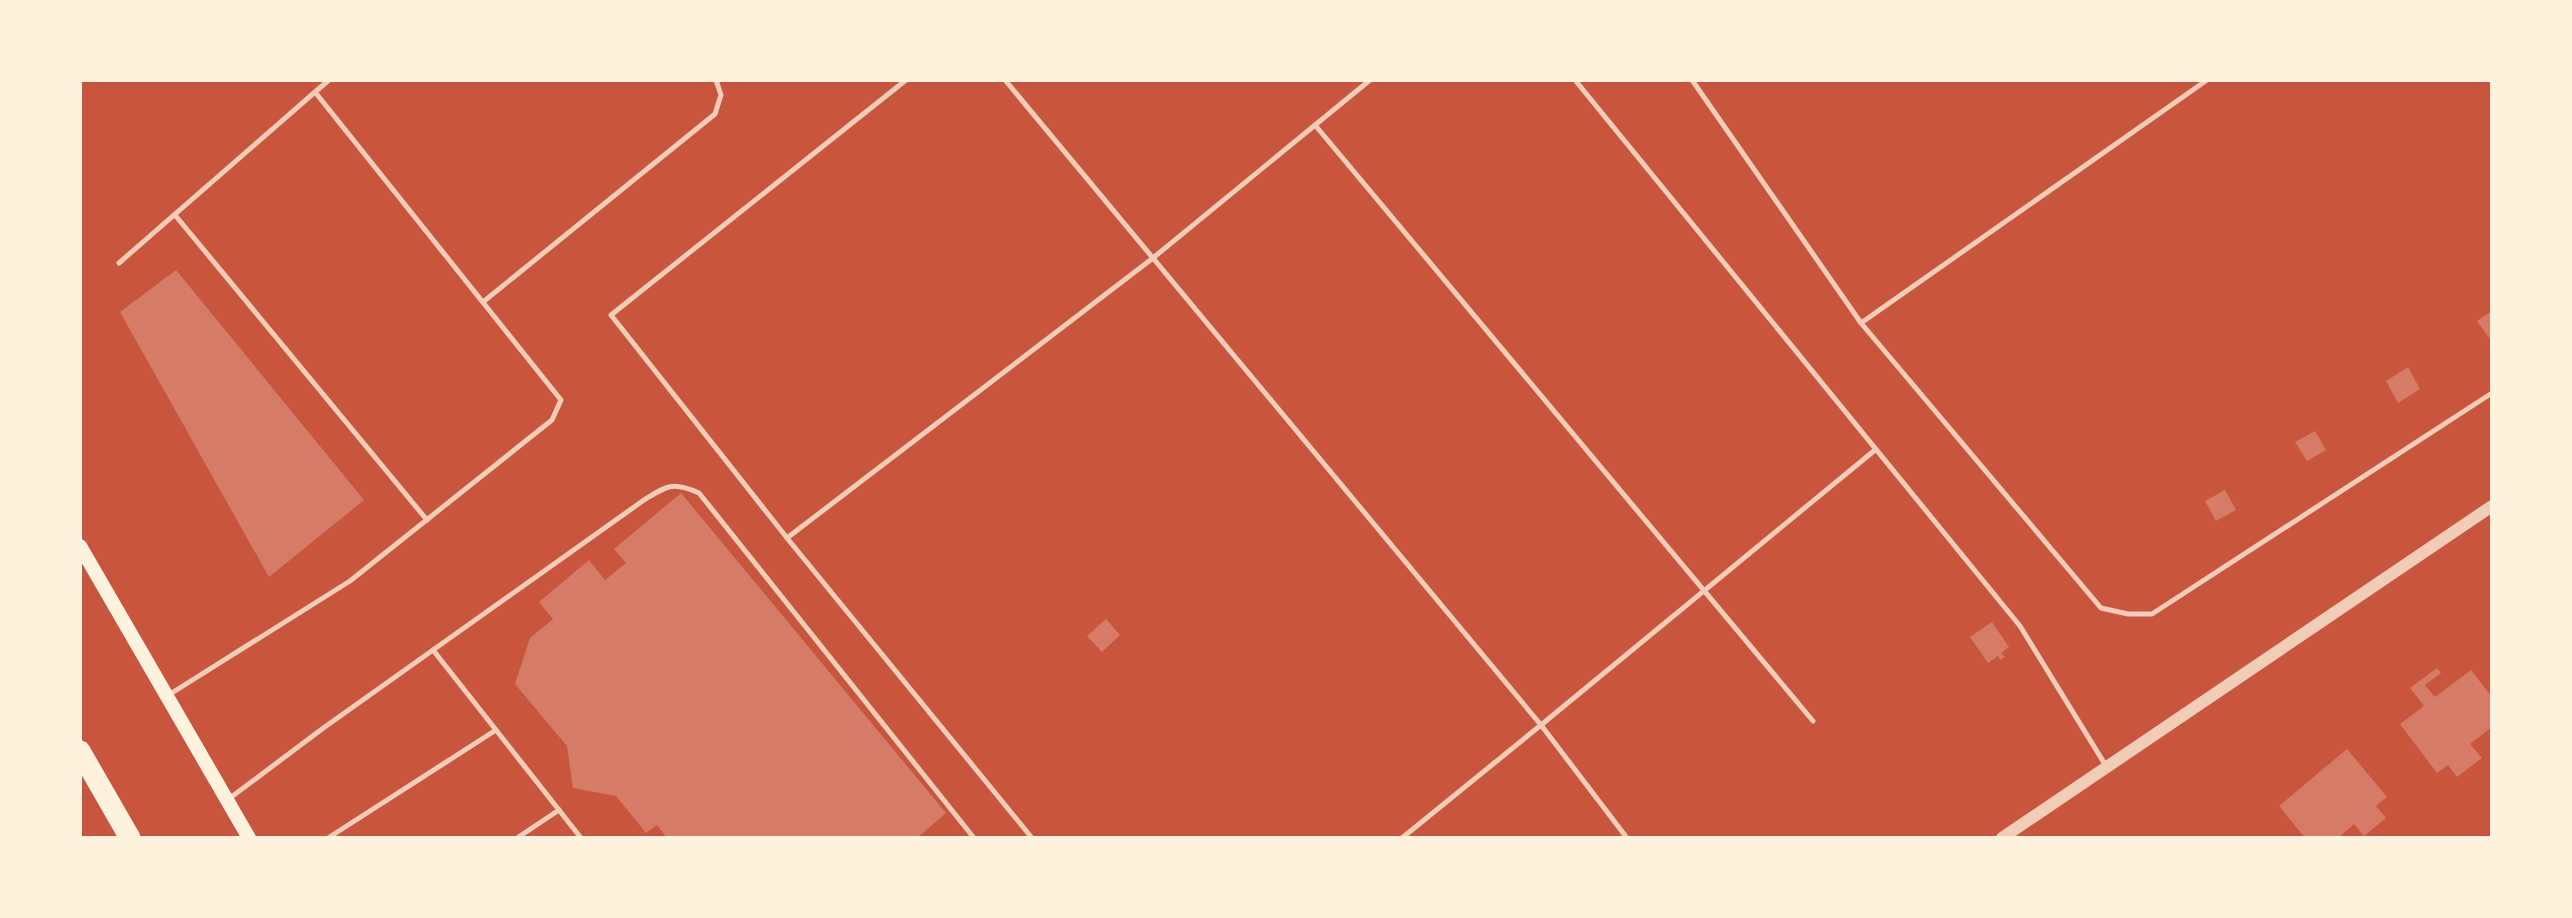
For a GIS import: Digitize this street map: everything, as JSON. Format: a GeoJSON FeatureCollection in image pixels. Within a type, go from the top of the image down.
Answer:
{"type":"FeatureCollection","features":[{"type":"Feature","properties":{"kind":"highway"},"geometry":{"type":"LineString","coordinates":[[80,751],[130,838]]}},
{"type":"Feature","properties":{"kind":"main road"},"geometry":{"type":"LineString","coordinates":[[80,546],[249,838]]}},
{"type":"Feature","properties":{"kind":"street"},"geometry":{"type":"LineString","coordinates":[[2002,838],[2491,506]]}},
{"type":"Feature","properties":{"kind":"lane"},"geometry":{"type":"LineString","coordinates":[[119,263],[329,80]]}},
{"type":"Feature","properties":{"kind":"lane"},"geometry":{"type":"LineString","coordinates":[[483,302],[715,114],[721,95],[716,80]]}},
{"type":"Feature","properties":{"kind":"lane"},"geometry":{"type":"LineString","coordinates":[[892,80],[898,87]]}},
{"type":"Feature","properties":{"kind":"lane"},"geometry":{"type":"LineString","coordinates":[[906,80],[611,316],[787,538],[1032,838]]}},
{"type":"Feature","properties":{"kind":"lane"},"geometry":{"type":"LineString","coordinates":[[1005,80],[1541,726],[1627,838]]}},
{"type":"Feature","properties":{"kind":"lane"},"geometry":{"type":"LineString","coordinates":[[787,538],[1153,258],[1370,80]]}},
{"type":"Feature","properties":{"kind":"lane"},"geometry":{"type":"LineString","coordinates":[[1575,80],[2020,626],[2107,766]]}},
{"type":"Feature","properties":{"kind":"lane"},"geometry":{"type":"LineString","coordinates":[[1692,80],[1861,323],[2101,608],[2128,614],[2152,614],[2491,393]]}},
{"type":"Feature","properties":{"kind":"lane"},"geometry":{"type":"LineString","coordinates":[[1861,323],[2207,80]]}},
{"type":"Feature","properties":{"kind":"lane"},"geometry":{"type":"LineString","coordinates":[[167,696],[349,581],[552,420],[561,400],[315,92]]}},
{"type":"Feature","properties":{"kind":"lane"},"geometry":{"type":"LineString","coordinates":[[1315,125],[1813,721]]}},
{"type":"Feature","properties":{"kind":"lane"},"geometry":{"type":"LineString","coordinates":[[175,215],[426,520]]}},
{"type":"Feature","properties":{"kind":"lane"},"geometry":{"type":"LineString","coordinates":[[1402,838],[1875,450]]}},
{"type":"Feature","properties":{"kind":"lane"},"geometry":{"type":"LineString","coordinates":[[228,800],[322,729],[643,500],[666,487],[682,485],[699,493],[974,838]]}},
{"type":"Feature","properties":{"kind":"lane"},"geometry":{"type":"LineString","coordinates":[[433,650],[581,838]]}},
{"type":"Feature","properties":{"kind":"lane"},"geometry":{"type":"LineString","coordinates":[[328,838],[496,730]]}},
{"type":"Feature","properties":{"kind":"lane"},"geometry":{"type":"LineString","coordinates":[[517,838],[559,810]]}},
{"type":"Feature","properties":{"kind":"building"},"geometry":{"type":"Polygon","coordinates":[[[176,270],[364,500],[269,577],[120,312],[176,270]]]}},
{"type":"Feature","properties":{"kind":"building"},"geometry":{"type":"Polygon","coordinates":[[[2492,311],[2492,342],[2477,321],[2492,311]]]}},
{"type":"Feature","properties":{"kind":"building"},"geometry":{"type":"Polygon","coordinates":[[[2408,367],[2420,389],[2398,403],[2386,381],[2408,367]]]}},
{"type":"Feature","properties":{"kind":"building"},"geometry":{"type":"Polygon","coordinates":[[[2315,431],[2326,450],[2307,461],[2295,442],[2315,431]]]}},
{"type":"Feature","properties":{"kind":"building"},"geometry":{"type":"Polygon","coordinates":[[[2225,490],[2236,510],[2216,521],[2205,501],[2225,490]]]}},
{"type":"Feature","properties":{"kind":"building"},"geometry":{"type":"Polygon","coordinates":[[[681,493],[946,813],[917,838],[667,838],[657,825],[646,833],[616,796],[573,788],[567,746],[515,684],[530,638],[553,619],[539,602],[589,560],[605,580],[626,563],[614,549],[681,493]]]}},
{"type":"Feature","properties":{"kind":"building"},"geometry":{"type":"Polygon","coordinates":[[[1106,619],[1120,635],[1102,652],[1087,636],[1106,619]]]}},
{"type":"Feature","properties":{"kind":"building"},"geometry":{"type":"Polygon","coordinates":[[[1992,622],[2009,647],[2001,653],[2005,657],[2000,660],[1998,656],[1988,663],[1970,637],[1992,622]]]}},
{"type":"Feature","properties":{"kind":"building"},"geometry":{"type":"Polygon","coordinates":[[[2437,668],[2441,673],[2425,685],[2435,697],[2471,670],[2492,697],[2492,727],[2470,744],[2482,758],[2457,777],[2448,765],[2437,773],[2400,724],[2424,706],[2410,688],[2437,668]]]}},
{"type":"Feature","properties":{"kind":"building"},"geometry":{"type":"Polygon","coordinates":[[[2347,749],[2387,797],[2376,806],[2386,818],[2364,836],[2354,824],[2338,838],[2305,838],[2279,806],[2347,749]]]}}]}
